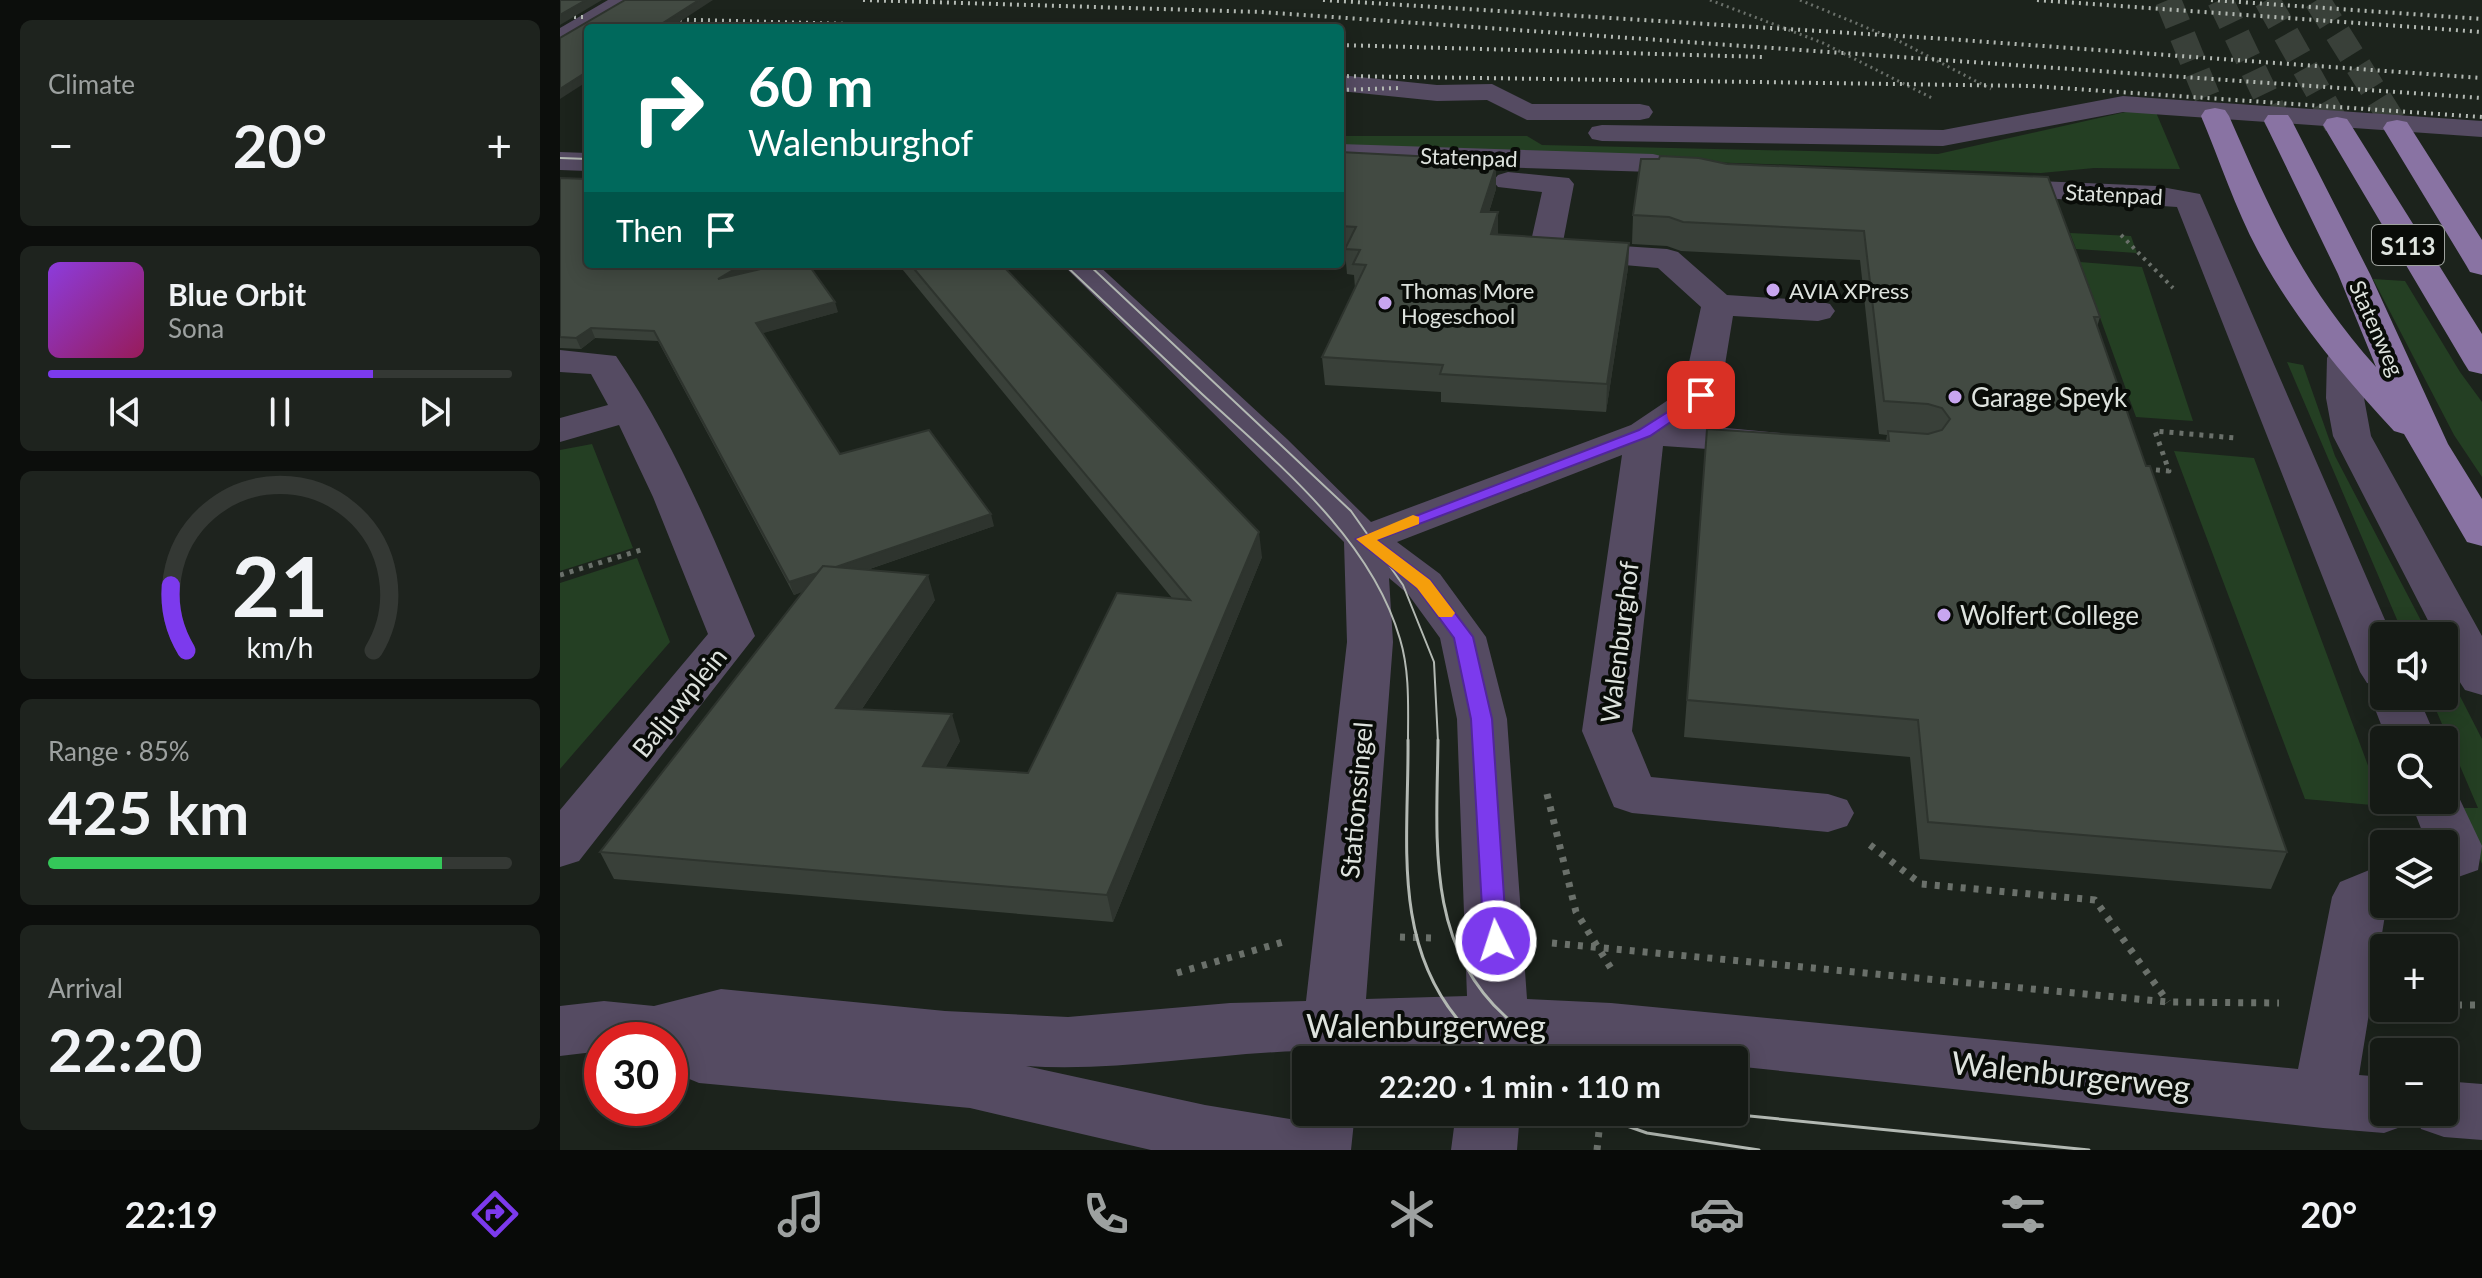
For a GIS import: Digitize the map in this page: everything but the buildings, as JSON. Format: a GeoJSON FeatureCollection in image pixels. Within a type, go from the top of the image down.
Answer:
{"type":"FeatureCollection","features":[{"type":"Feature","properties":{"kind":"main road","name":"S113"},"geometry":{"type":"LineString","coordinates":[[2215,116],[2273,250],[2345,358],[2428,444]]}},
{"type":"Feature","properties":{"kind":"main road","name":"Statenweg"},"geometry":{"type":"LineString","coordinates":[[2278,121],[2354,274],[2428,444],[2482,533]]}},
{"type":"Feature","properties":{"kind":"main road","name":"S113"},"geometry":{"type":"LineString","coordinates":[[2337,125],[2482,363]]}},
{"type":"Feature","properties":{"kind":"main road","name":"S113"},"geometry":{"type":"LineString","coordinates":[[2397,128],[2482,265]]}},
{"type":"Feature","properties":{"kind":"street"},"geometry":{"type":"LineString","coordinates":[[561,37],[611,4]]}},
{"type":"Feature","properties":{"kind":"street"},"geometry":{"type":"LineString","coordinates":[[1344,83],[1437,93],[1492,92],[1527,112],[1999,112],[2037,121]]}},
{"type":"Feature","properties":{"kind":"street"},"geometry":{"type":"LineString","coordinates":[[1344,132],[1907,138],[1974,135],[2123,104],[2482,129]]}},
{"type":"Feature","properties":{"kind":"street","name":"Statenpad"},"geometry":{"type":"LineString","coordinates":[[1344,153],[1653,163],[1725,180]]}},
{"type":"Feature","properties":{"kind":"street"},"geometry":{"type":"LineString","coordinates":[[1514,159],[1507,181],[1559,184],[1545,250],[1667,259],[1718,305],[1818,311]]}},
{"type":"Feature","properties":{"kind":"street"},"geometry":{"type":"LineString","coordinates":[[560,161],[584,162]]}},
{"type":"Feature","properties":{"kind":"street","name":"Statenpad"},"geometry":{"type":"LineString","coordinates":[[1963,187],[2156,195],[2189,200],[2370,638]]}},
{"type":"Feature","properties":{"kind":"street"},"geometry":{"type":"LineString","coordinates":[[1082,268],[1273,447],[1365,539],[1424,584],[1463,637],[1482,719],[1496,941],[1494,1041]]}},
{"type":"Feature","properties":{"kind":"street"},"geometry":{"type":"LineString","coordinates":[[1365,539],[1645,433],[1701,395],[1718,305]]}},
{"type":"Feature","properties":{"kind":"street","name":"Statenweg"},"geometry":{"type":"LineString","coordinates":[[2345,358],[2345,398],[2352,436],[2482,679]]}},
{"type":"Feature","properties":{"kind":"street","name":"Baljuwplein"},"geometry":{"type":"LineString","coordinates":[[560,847],[732,636],[691,534],[632,410],[581,362]]}},
{"type":"Feature","properties":{"kind":"street"},"geometry":{"type":"LineString","coordinates":[[560,430],[632,410]]}},
{"type":"Feature","properties":{"kind":"street"},"geometry":{"type":"LineString","coordinates":[[1645,433],[1798,444]]}},
{"type":"Feature","properties":{"kind":"street","name":"Walenburghof"},"geometry":{"type":"LineString","coordinates":[[1645,433],[1607,731],[1632,794],[1828,813]]}},
{"type":"Feature","properties":{"kind":"street","name":"Stationssingel"},"geometry":{"type":"LineString","coordinates":[[1332,1041],[1370,642],[1365,539]]}},
{"type":"Feature","properties":{"kind":"street"},"geometry":{"type":"LineString","coordinates":[[2323,1100],[2360,897],[2370,892]]}},
{"type":"Feature","properties":{"kind":"street","name":"Walenburgerweg"},"geometry":{"type":"LineString","coordinates":[[688,1022],[721,1014],[945,1036],[1068,1043],[1494,1041],[1624,1029],[2370,1104]]}},
{"type":"Feature","properties":{"kind":"street","name":"Walenburgerweg"},"geometry":{"type":"LineString","coordinates":[[560,1031],[584,1028]]}},
{"type":"Feature","properties":{"kind":"street","name":"Walenburgerweg"},"geometry":{"type":"LineString","coordinates":[[688,1051],[699,1057],[970,1081],[1205,1134],[1300,1150]]}},
{"type":"Feature","properties":{"kind":"street"},"geometry":{"type":"LineString","coordinates":[[2458,1110],[2482,1112]]}},
{"type":"Feature","properties":{"kind":"street"},"geometry":{"type":"LineString","coordinates":[[1318,1150],[1321,1126]]}},
{"type":"Feature","properties":{"kind":"street"},"geometry":{"type":"LineString","coordinates":[[1484,1150],[1487,1126]]}},
{"type":"Feature","properties":{"kind":"path"},"geometry":{"type":"LineString","coordinates":[[1710,0],[1823,43],[1945,105]]}},
{"type":"Feature","properties":{"kind":"path"},"geometry":{"type":"LineString","coordinates":[[2071,191],[2175,291]]}},
{"type":"Feature","properties":{"kind":"path"},"geometry":{"type":"LineString","coordinates":[[2138,469],[2169,471],[2155,431],[2290,443]]}},
{"type":"Feature","properties":{"kind":"path"},"geometry":{"type":"LineString","coordinates":[[560,575],[691,534]]}},
{"type":"Feature","properties":{"kind":"path"},"geometry":{"type":"LineString","coordinates":[[1161,978],[1296,937],[1343,935],[1596,945],[2168,1002],[2095,900],[1921,884],[1828,813]]}},
{"type":"Feature","properties":{"kind":"path"},"geometry":{"type":"LineString","coordinates":[[2458,1005],[2482,1005]]}},
{"type":"Feature","properties":{"kind":"path"},"geometry":{"type":"LineString","coordinates":[[1597,1150],[1600,1126]]}},
{"type":"Feature","properties":{"kind":"green space"},"geometry":{"type":"Polygon","coordinates":[[[2139,109],[2155,110],[2180,169],[2094,168],[2041,173],[1344,150],[1344,136],[1527,136],[1542,145],[1938,154],[2139,109]]]}},
{"type":"Feature","properties":{"kind":"green space"},"geometry":{"type":"Polygon","coordinates":[[[2070,233],[2131,236],[2137,253],[2076,249],[2070,233]]]}},
{"type":"Feature","properties":{"kind":"green space"},"geometry":{"type":"Polygon","coordinates":[[[2080,262],[2142,267],[2193,421],[2136,417],[2080,262]]]}},
{"type":"Feature","properties":{"kind":"green space"},"geometry":{"type":"Polygon","coordinates":[[[2373,279],[2405,281],[2460,372],[2482,402],[2482,477],[2454,435],[2373,279]]]}},
{"type":"Feature","properties":{"kind":"green space"},"geometry":{"type":"Polygon","coordinates":[[[2287,362],[2303,365],[2335,456],[2422,622],[2398,622],[2287,362]]]}},
{"type":"Feature","properties":{"kind":"green space"},"geometry":{"type":"Polygon","coordinates":[[[592,444],[633,548],[560,571],[560,450],[592,444]]]}},
{"type":"Feature","properties":{"kind":"green space"},"geometry":{"type":"Polygon","coordinates":[[[2174,451],[2254,458],[2370,771],[2370,805],[2305,799],[2174,451]]]}},
{"type":"Feature","properties":{"kind":"green space"},"geometry":{"type":"Polygon","coordinates":[[[637,558],[670,642],[560,769],[560,583],[637,558]]]}},
{"type":"Feature","properties":{"kind":"green space"},"geometry":{"type":"Polygon","coordinates":[[[2458,692],[2482,739],[2482,864],[2458,808],[2478,808],[2458,761],[2458,726],[2443,726],[2436,710],[2458,710],[2458,692]]]}},
{"type":"Feature","properties":{"kind":"tunnel"},"geometry":{"type":"LineString","coordinates":[[2168,0],[2215,116]]}},
{"type":"Feature","properties":{"kind":"tunnel"},"geometry":{"type":"LineString","coordinates":[[2220,0],[2278,121]]}},
{"type":"Feature","properties":{"kind":"tunnel"},"geometry":{"type":"LineString","coordinates":[[2267,0],[2337,125]]}},
{"type":"Feature","properties":{"kind":"tunnel"},"geometry":{"type":"LineString","coordinates":[[2317,0],[2397,128]]}},
{"type":"Feature","properties":{"kind":"tram line"},"geometry":{"type":"LineString","coordinates":[[560,158],[584,159]]}},
{"type":"Feature","properties":{"kind":"tram line"},"geometry":{"type":"LineString","coordinates":[[1068,268],[1290,475],[1344,535],[1386,602],[1400,639],[1407,677],[1408,740]]}},
{"type":"Feature","properties":{"kind":"tram line"},"geometry":{"type":"LineString","coordinates":[[1092,268],[1351,511],[1403,585],[1434,662],[1438,742]]}},
{"type":"Feature","properties":{"kind":"tram line"},"geometry":{"type":"LineString","coordinates":[[1408,740],[1407,851],[1413,923],[1423,958],[1438,991],[1460,1022],[1484,1046]]}},
{"type":"Feature","properties":{"kind":"tram line"},"geometry":{"type":"LineString","coordinates":[[1438,742],[1438,851],[1448,923],[1461,956],[1479,987],[1505,1016],[1544,1046]]}},
{"type":"Feature","properties":{"kind":"tram line"},"geometry":{"type":"LineString","coordinates":[[1748,1116],[2089,1150]]}},
{"type":"Feature","properties":{"kind":"tram line"},"geometry":{"type":"LineString","coordinates":[[1627,1126],[1647,1133],[1759,1150]]}},
{"type":"Feature","properties":{"kind":"railway"},"geometry":{"type":"LineString","coordinates":[[863,0],[1261,12],[2482,98]]}},
{"type":"Feature","properties":{"kind":"railway"},"geometry":{"type":"LineString","coordinates":[[1323,0],[1947,39],[2482,78]]}},
{"type":"Feature","properties":{"kind":"railway"},"geometry":{"type":"LineString","coordinates":[[2037,0],[2482,32]]}},
{"type":"Feature","properties":{"kind":"railway"},"geometry":{"type":"LineString","coordinates":[[2211,0],[2482,19]]}},
{"type":"Feature","properties":{"kind":"railway"},"geometry":{"type":"LineString","coordinates":[[560,17],[583,17]]}},
{"type":"Feature","properties":{"kind":"railway"},"geometry":{"type":"LineString","coordinates":[[659,19],[852,24]]}},
{"type":"Feature","properties":{"kind":"railway"},"geometry":{"type":"LineString","coordinates":[[1344,45],[1764,57]]}},
{"type":"Feature","properties":{"kind":"railway"},"geometry":{"type":"LineString","coordinates":[[1344,76],[2032,86],[2482,117]]}},
{"type":"Feature","properties":{"kind":"railway"},"geometry":{"type":"LineString","coordinates":[[1344,90],[1400,88]]}},
{"type":"Feature","properties":{"kind":"slow traffic"},"geometry":{"type":"LineString","coordinates":[[1413,520],[1365,539],[1424,584],[1445,613]]}},
{"type":"Feature","properties":{"kind":"place","name":"AVIA XPress"},"geometry":{"type":"Point","coordinates":[1773,290]}},
{"type":"Feature","properties":{"kind":"place","name":"Thomas More Hogeschool"},"geometry":{"type":"Point","coordinates":[1385,303]}},
{"type":"Feature","properties":{"kind":"place","name":"Garage Speyk"},"geometry":{"type":"Point","coordinates":[1955,397]}},
{"type":"Feature","properties":{"kind":"place","name":"Wolfert College"},"geometry":{"type":"Point","coordinates":[1944,615]}},
{"type":"Feature","properties":{"kind":"route"},"geometry":{"type":"LineString","coordinates":[[1496,941],[1482,719],[1463,637],[1424,584],[1365,539],[1645,433],[1701,395]]}}]}
